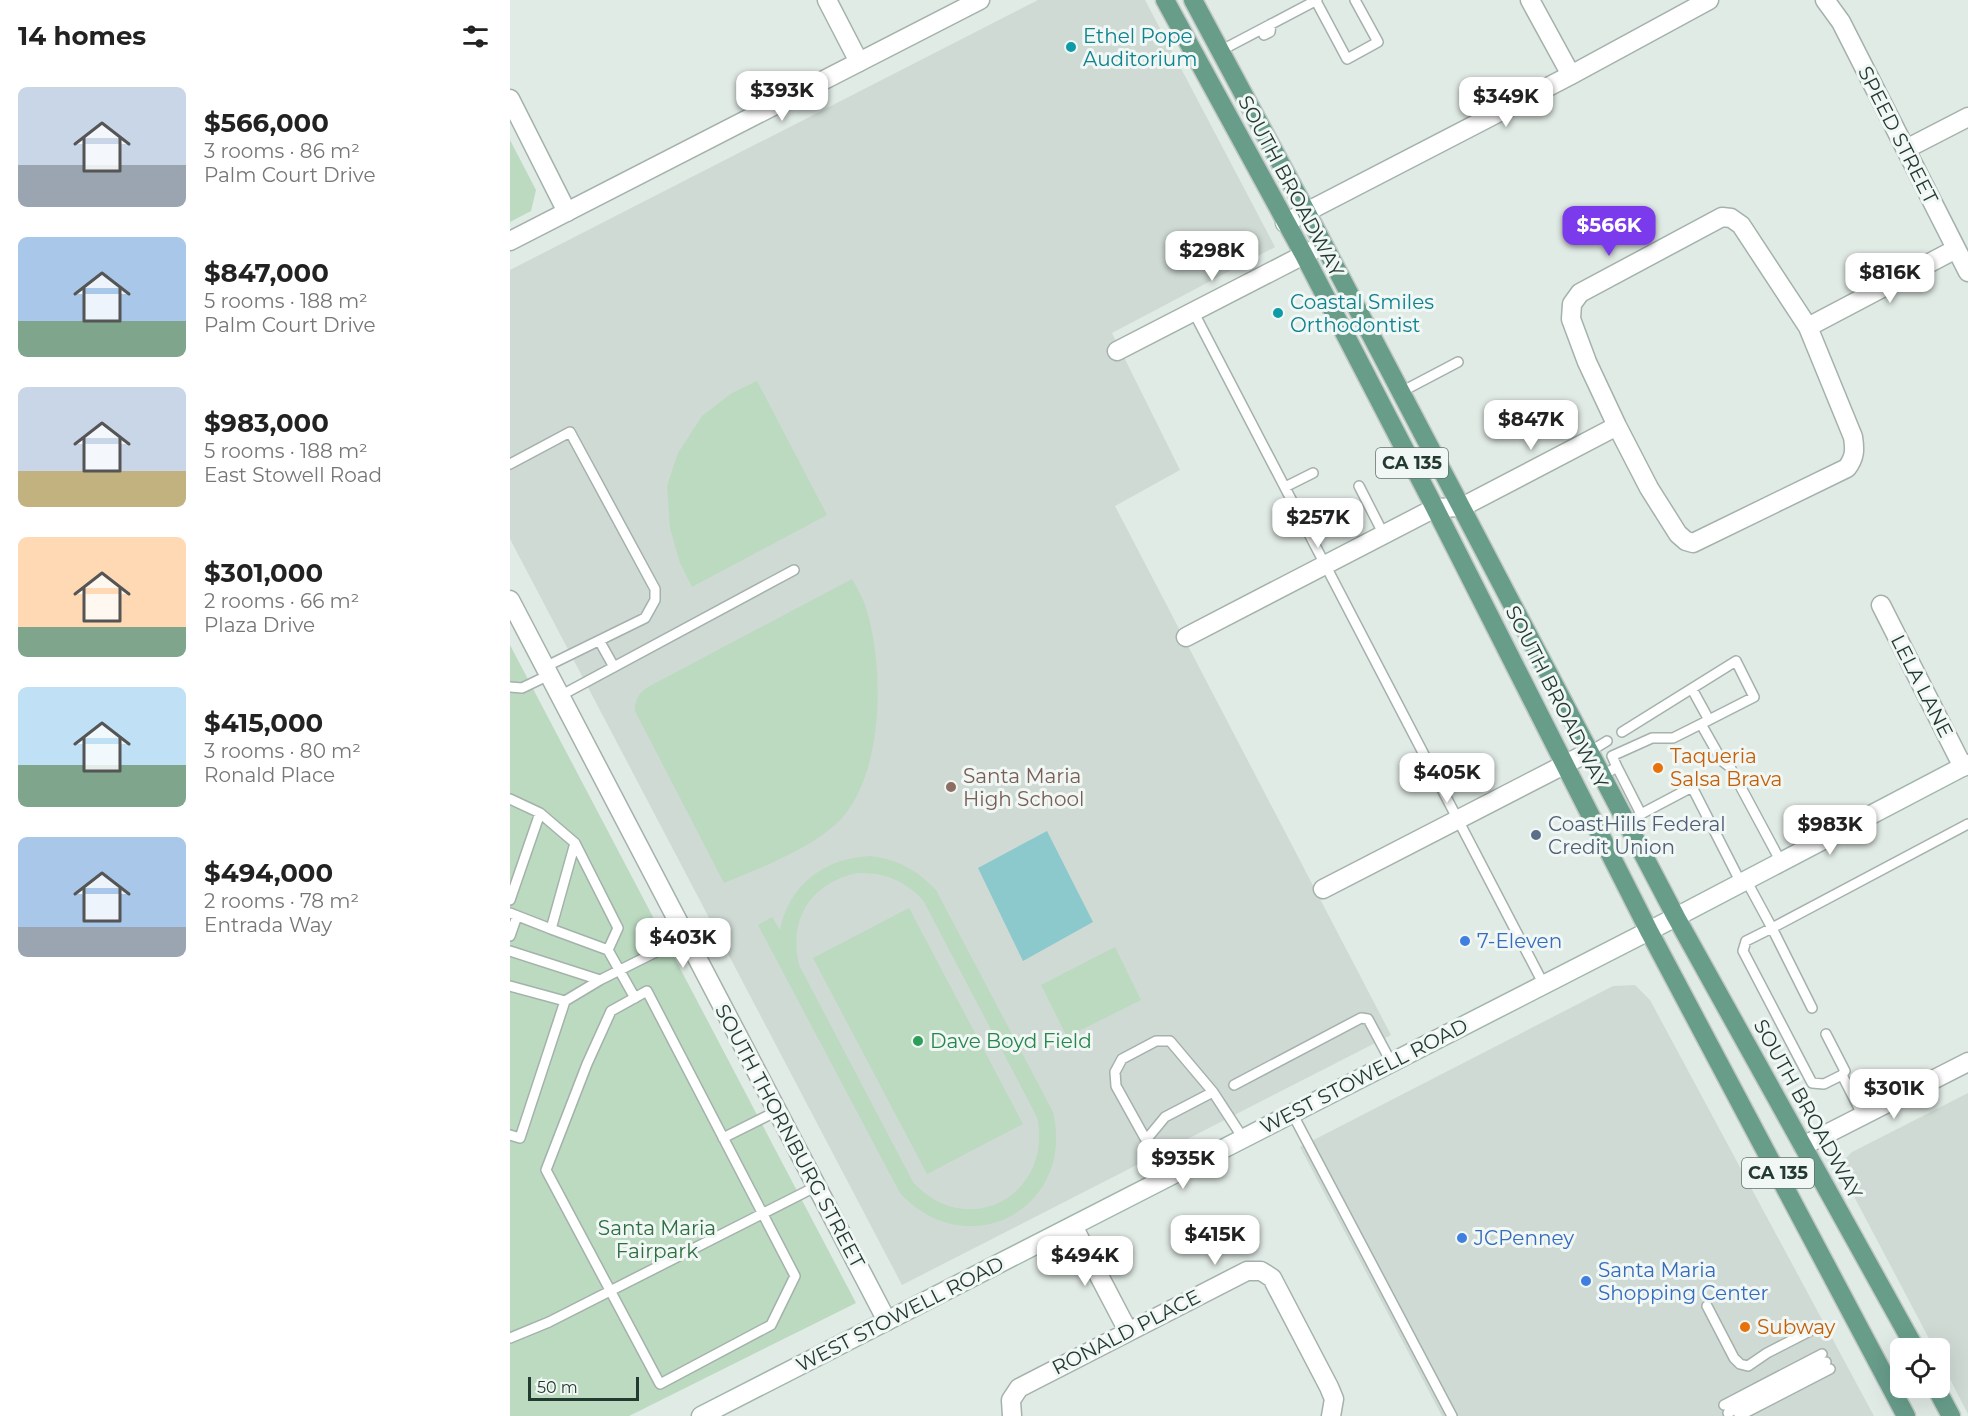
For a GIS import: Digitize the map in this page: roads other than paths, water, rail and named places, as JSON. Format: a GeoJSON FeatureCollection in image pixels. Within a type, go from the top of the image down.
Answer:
{"type":"FeatureCollection","features":[{"type":"Feature","properties":{"kind":"main road","name":"SOUTH BROADWAY"},"geometry":{"type":"LineString","coordinates":[[1165,0],[1304,255],[1436,508],[1649,931],[1906,1416]]}},
{"type":"Feature","properties":{"kind":"main road","name":"SOUTH BROADWAY"},"geometry":{"type":"LineString","coordinates":[[1193,0],[1589,752],[1609,772],[1633,819],[1676,917],[1909,1338]]}},
{"type":"Feature","properties":{"kind":"main road"},"geometry":{"type":"LineString","coordinates":[[1941,1398],[1951,1416]]}},
{"type":"Feature","properties":{"kind":"street"},"geometry":{"type":"LineString","coordinates":[[826,0],[859,62]]}},
{"type":"Feature","properties":{"kind":"street"},"geometry":{"type":"LineString","coordinates":[[510,241],[980,0]]}},
{"type":"Feature","properties":{"kind":"street"},"geometry":{"type":"LineString","coordinates":[[1530,0],[1571,75]]}},
{"type":"Feature","properties":{"kind":"street"},"geometry":{"type":"LineString","coordinates":[[1286,222],[1571,75],[1709,0]]}},
{"type":"Feature","properties":{"kind":"street","name":"SPEED STREET"},"geometry":{"type":"LineString","coordinates":[[1825,0],[1841,22],[1968,272]]}},
{"type":"Feature","properties":{"kind":"street"},"geometry":{"type":"LineString","coordinates":[[510,99],[567,212]]}},
{"type":"Feature","properties":{"kind":"street"},"geometry":{"type":"LineString","coordinates":[[1906,149],[1968,117]]}},
{"type":"Feature","properties":{"kind":"street"},"geometry":{"type":"LineString","coordinates":[[1722,218],[1731,218],[1741,225],[1808,327],[1853,437],[1854,459],[1847,468],[1693,543],[1686,541],[1678,534],[1617,426],[1587,362],[1571,319],[1572,304],[1580,293],[1703,226],[1722,218]]}},
{"type":"Feature","properties":{"kind":"street"},"geometry":{"type":"LineString","coordinates":[[1117,351],[1323,245]]}},
{"type":"Feature","properties":{"kind":"street"},"geometry":{"type":"LineString","coordinates":[[1808,327],[1956,249]]}},
{"type":"Feature","properties":{"kind":"street"},"geometry":{"type":"LineString","coordinates":[[1186,637],[1436,508],[1462,507],[1617,426]]}},
{"type":"Feature","properties":{"kind":"street","name":"SOUTH THORNBURG STREET"},"geometry":{"type":"LineString","coordinates":[[510,600],[886,1321]]}},
{"type":"Feature","properties":{"kind":"street","name":"LELA LANE"},"geometry":{"type":"LineString","coordinates":[[1881,605],[1966,769]]}},
{"type":"Feature","properties":{"kind":"street"},"geometry":{"type":"LineString","coordinates":[[1323,889],[1589,752]]}},
{"type":"Feature","properties":{"kind":"street","name":"WEST STOWELL ROAD"},"geometry":{"type":"LineString","coordinates":[[701,1416],[1966,769]]}},
{"type":"Feature","properties":{"kind":"street"},"geometry":{"type":"LineString","coordinates":[[1803,1146],[1968,1062]]}},
{"type":"Feature","properties":{"kind":"street"},"geometry":{"type":"LineString","coordinates":[[1073,1226],[1128,1330]]}},
{"type":"Feature","properties":{"kind":"street","name":"RONALD PLACE"},"geometry":{"type":"LineString","coordinates":[[1012,1408],[1019,1388],[1246,1271],[1261,1271],[1272,1278],[1329,1387],[1334,1399],[1331,1416]]}},
{"type":"Feature","properties":{"kind":"lane"},"geometry":{"type":"LineString","coordinates":[[1220,51],[1317,0],[1347,60],[1378,42],[1356,0]]}},
{"type":"Feature","properties":{"kind":"lane"},"geometry":{"type":"LineString","coordinates":[[1264,35],[1270,32],[1271,24]]}},
{"type":"Feature","properties":{"kind":"lane"},"geometry":{"type":"LineString","coordinates":[[1239,41],[1246,45],[1250,43]]}},
{"type":"Feature","properties":{"kind":"lane"},"geometry":{"type":"LineString","coordinates":[[1193,311],[1544,985]]}},
{"type":"Feature","properties":{"kind":"lane"},"geometry":{"type":"LineString","coordinates":[[1401,392],[1458,362]]}},
{"type":"Feature","properties":{"kind":"lane"},"geometry":{"type":"LineString","coordinates":[[510,464],[570,432],[655,589],[655,600],[645,618],[600,642],[578,650],[522,688],[510,687]]}},
{"type":"Feature","properties":{"kind":"lane"},"geometry":{"type":"LineString","coordinates":[[1285,488],[1313,473]]}},
{"type":"Feature","properties":{"kind":"lane"},"geometry":{"type":"LineString","coordinates":[[1359,486],[1384,535]]}},
{"type":"Feature","properties":{"kind":"lane"},"geometry":{"type":"LineString","coordinates":[[560,696],[794,570]]}},
{"type":"Feature","properties":{"kind":"lane"},"geometry":{"type":"LineString","coordinates":[[600,642],[614,667]]}},
{"type":"Feature","properties":{"kind":"lane"},"geometry":{"type":"LineString","coordinates":[[1609,772],[1612,756],[1652,738],[1673,738],[1754,697],[1736,662],[1622,732]]}},
{"type":"Feature","properties":{"kind":"lane"},"geometry":{"type":"LineString","coordinates":[[1692,689],[1722,761],[1730,767],[1781,862]]}},
{"type":"Feature","properties":{"kind":"lane"},"geometry":{"type":"LineString","coordinates":[[1642,719],[1652,738]]}},
{"type":"Feature","properties":{"kind":"lane"},"geometry":{"type":"LineString","coordinates":[[1589,752],[1607,741]]}},
{"type":"Feature","properties":{"kind":"lane"},"geometry":{"type":"LineString","coordinates":[[1633,819],[1692,787],[1772,928],[1812,1008]]}},
{"type":"Feature","properties":{"kind":"lane"},"geometry":{"type":"LineString","coordinates":[[510,799],[540,813],[575,843],[618,927],[608,950]]}},
{"type":"Feature","properties":{"kind":"lane"},"geometry":{"type":"LineString","coordinates":[[510,900],[540,813]]}},
{"type":"Feature","properties":{"kind":"lane"},"geometry":{"type":"LineString","coordinates":[[1826,1034],[1845,1071],[1842,1075],[1824,1084],[1812,1083],[1743,951],[1746,941],[1968,824]]}},
{"type":"Feature","properties":{"kind":"lane"},"geometry":{"type":"LineString","coordinates":[[551,929],[575,843]]}},
{"type":"Feature","properties":{"kind":"lane"},"geometry":{"type":"LineString","coordinates":[[510,936],[513,914],[608,950],[635,998]]}},
{"type":"Feature","properties":{"kind":"lane"},"geometry":{"type":"LineString","coordinates":[[510,1135],[520,1138],[565,1001],[600,980],[686,937]]}},
{"type":"Feature","properties":{"kind":"lane"},"geometry":{"type":"LineString","coordinates":[[510,951],[600,980]]}},
{"type":"Feature","properties":{"kind":"lane"},"geometry":{"type":"LineString","coordinates":[[510,986],[565,1001]]}},
{"type":"Feature","properties":{"kind":"lane"},"geometry":{"type":"LineString","coordinates":[[647,991],[723,1138],[795,1276],[771,1325],[660,1384],[546,1170],[610,1011],[647,991]]}},
{"type":"Feature","properties":{"kind":"lane"},"geometry":{"type":"LineString","coordinates":[[1234,1085],[1361,1018],[1368,1019],[1391,1062]]}},
{"type":"Feature","properties":{"kind":"lane"},"geometry":{"type":"LineString","coordinates":[[1165,1179],[1116,1086],[1115,1072],[1122,1059],[1156,1041],[1170,1041],[1213,1092],[1243,1138]]}},
{"type":"Feature","properties":{"kind":"lane"},"geometry":{"type":"LineString","coordinates":[[1842,1075],[1863,1116]]}},
{"type":"Feature","properties":{"kind":"lane"},"geometry":{"type":"LineString","coordinates":[[1146,1140],[1165,1117],[1213,1092]]}},
{"type":"Feature","properties":{"kind":"lane"},"geometry":{"type":"LineString","coordinates":[[723,1138],[777,1111]]}},
{"type":"Feature","properties":{"kind":"lane"},"geometry":{"type":"LineString","coordinates":[[1292,1113],[1452,1416]]}},
{"type":"Feature","properties":{"kind":"lane"},"geometry":{"type":"LineString","coordinates":[[510,1338],[549,1322],[817,1186]]}},
{"type":"Feature","properties":{"kind":"lane"},"geometry":{"type":"LineString","coordinates":[[1707,1306],[1734,1358],[1740,1365],[1748,1366],[1767,1353],[1810,1331]]}},
{"type":"Feature","properties":{"kind":"lane"},"geometry":{"type":"LineString","coordinates":[[1726,1409],[1826,1361],[1739,1416]]}},
{"type":"Feature","properties":{"kind":"water"},"geometry":{"type":"Polygon","coordinates":[[[1047,831],[1093,922],[1023,961],[978,868],[1047,831]]]}},
{"type":"Feature","properties":{"kind":"place","name":"Ethel Pope Auditorium"},"geometry":{"type":"Point","coordinates":[1071,47]}},
{"type":"Feature","properties":{"kind":"place","name":"Coastal Smiles Orthodontist"},"geometry":{"type":"Point","coordinates":[1278,313]}},
{"type":"Feature","properties":{"kind":"place","name":"Taqueria Salsa Brava"},"geometry":{"type":"Point","coordinates":[1658,768]}},
{"type":"Feature","properties":{"kind":"place","name":"Santa Maria High School"},"geometry":{"type":"Point","coordinates":[951,787]}},
{"type":"Feature","properties":{"kind":"place","name":"CoastHills Federal Credit Union"},"geometry":{"type":"Point","coordinates":[1536,835]}},
{"type":"Feature","properties":{"kind":"place","name":"7-Eleven"},"geometry":{"type":"Point","coordinates":[1465,941]}},
{"type":"Feature","properties":{"kind":"place","name":"Dave Boyd Field"},"geometry":{"type":"Point","coordinates":[918,1041]}},
{"type":"Feature","properties":{"kind":"place","name":"JCPenney"},"geometry":{"type":"Point","coordinates":[1462,1238]}},
{"type":"Feature","properties":{"kind":"place","name":"Santa Maria Shopping Center"},"geometry":{"type":"Point","coordinates":[1586,1281]}},
{"type":"Feature","properties":{"kind":"place","name":"Subway"},"geometry":{"type":"Point","coordinates":[1745,1327]}},
{"type":"Feature","properties":{"kind":"park label","name":"Santa Maria Fairpark"},"geometry":{"type":"Point","coordinates":[657,1240]}}]}
